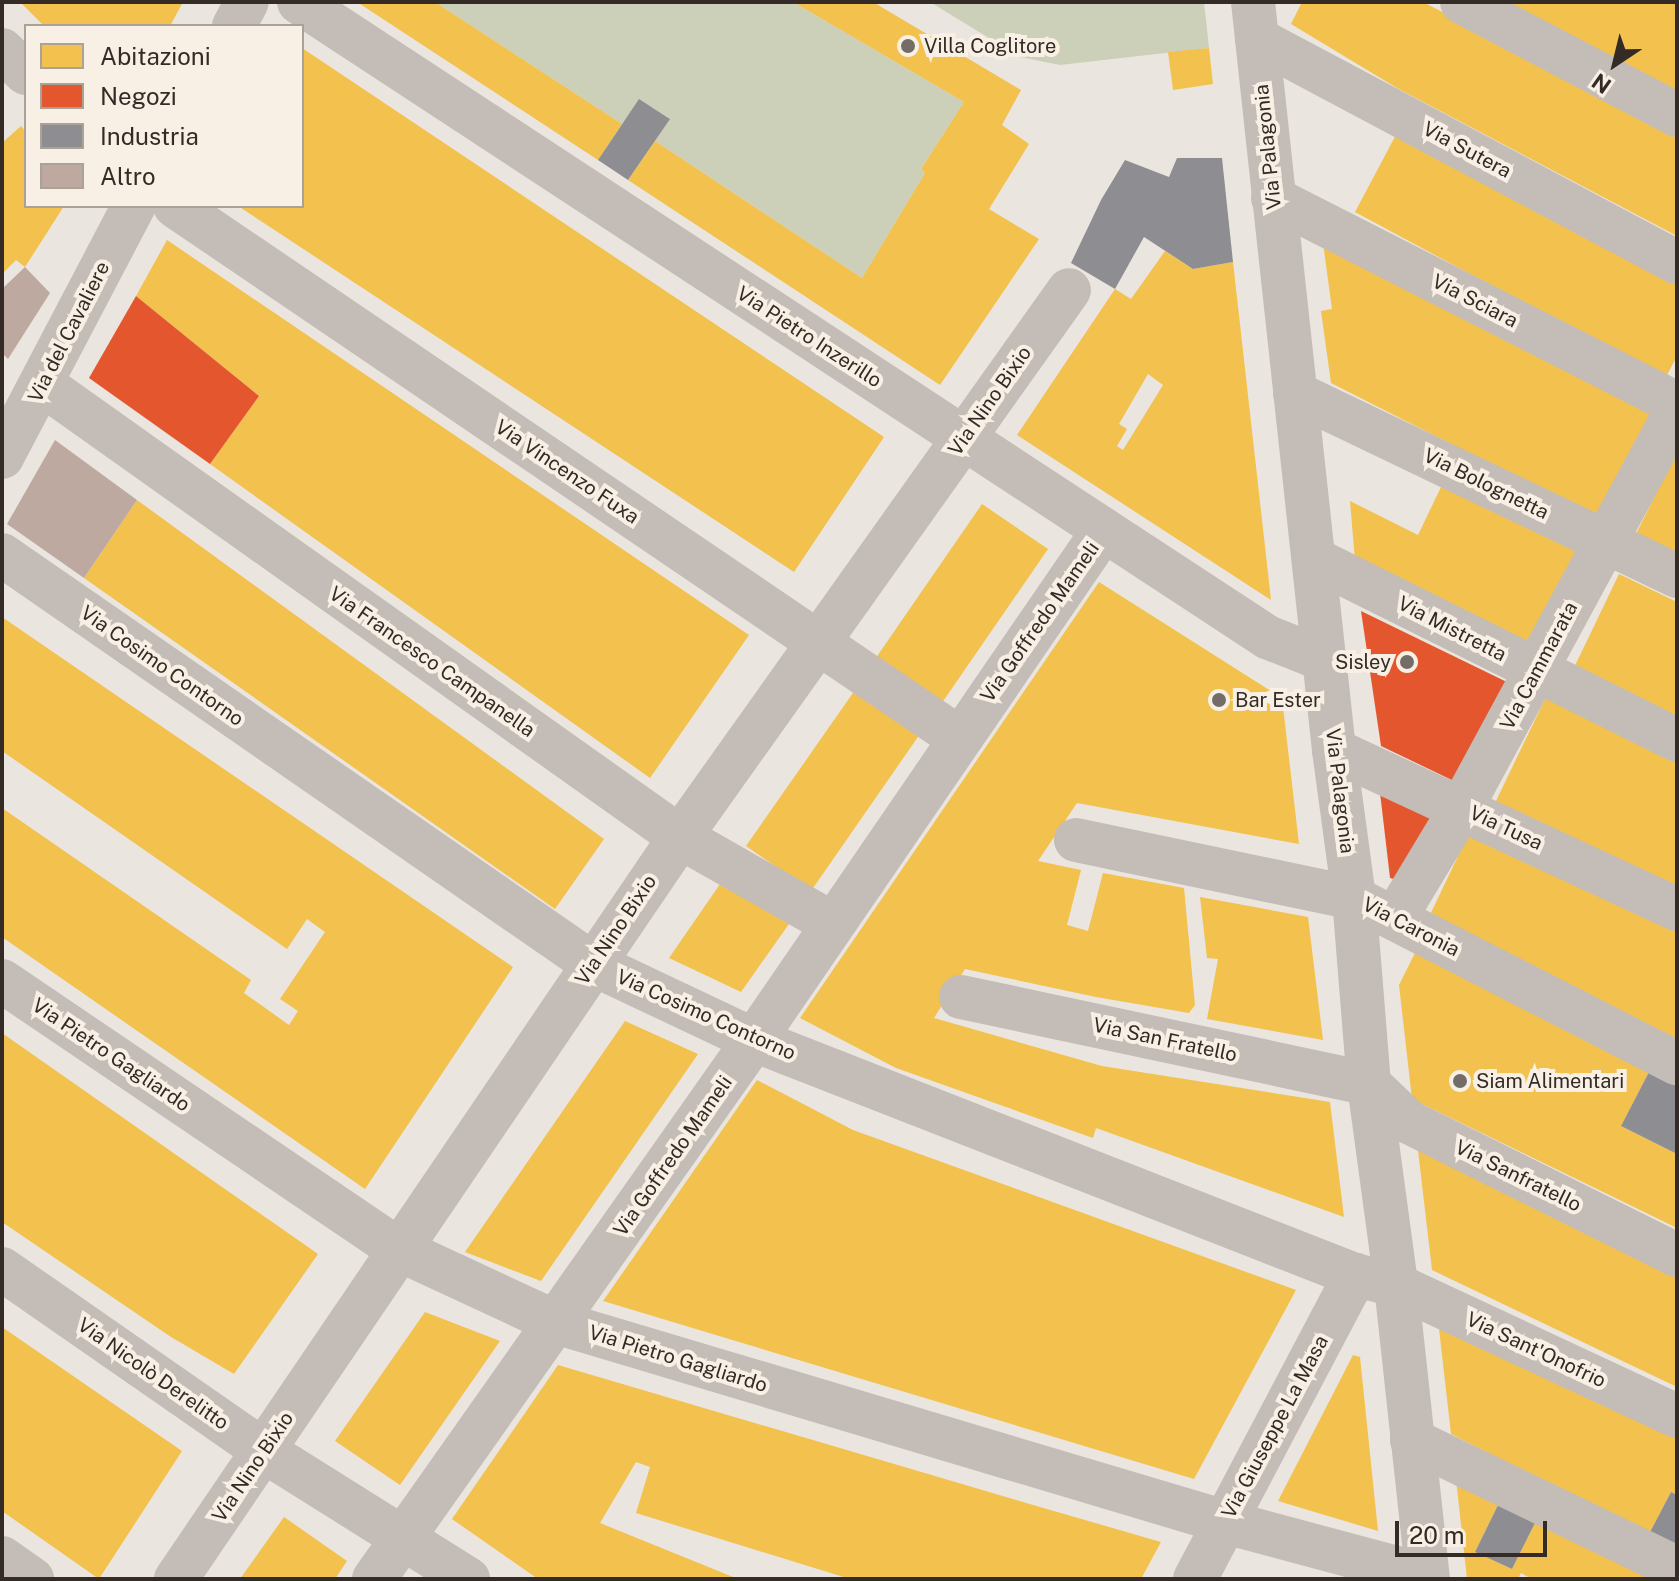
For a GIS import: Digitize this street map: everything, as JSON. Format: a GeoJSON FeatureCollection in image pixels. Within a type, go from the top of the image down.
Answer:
{"type":"FeatureCollection","features":[{"type":"Feature","properties":{"kind":"street"},"geometry":{"type":"LineString","coordinates":[[235,24],[247,2]]}},
{"type":"Feature","properties":{"kind":"street","name":"Via Pietro Inzerillo"},"geometry":{"type":"LineString","coordinates":[[299,2],[1267,637],[1325,660]]}},
{"type":"Feature","properties":{"kind":"street"},"geometry":{"type":"LineString","coordinates":[[1462,2],[1677,115]]}},
{"type":"Feature","properties":{"kind":"street","name":"Via Palagonia"},"geometry":{"type":"LineString","coordinates":[[1255,20],[1334,750],[1354,898],[1369,1084],[1375,1280],[1412,1440],[1428,1578]]}},
{"type":"Feature","properties":{"kind":"street","name":"Via Sutera"},"geometry":{"type":"LineString","coordinates":[[1255,20],[1677,262]]}},
{"type":"Feature","properties":{"kind":"street","name":"Via Sciara"},"geometry":{"type":"LineString","coordinates":[[1273,198],[1677,406]]}},
{"type":"Feature","properties":{"kind":"street","name":"Via del Cavaliere"},"geometry":{"type":"LineString","coordinates":[[2,457],[133,208]]}},
{"type":"Feature","properties":{"kind":"street","name":"Via Vincenzo Fuxa"},"geometry":{"type":"LineString","coordinates":[[178,208],[959,738]]}},
{"type":"Feature","properties":{"kind":"street","name":"Via Nino Bixio"},"geometry":{"type":"LineString","coordinates":[[176,1579],[680,837],[1069,290]]}},
{"type":"Feature","properties":{"kind":"street","name":"Via Francesco Campanella"},"geometry":{"type":"LineString","coordinates":[[42,384],[680,837],[833,924]]}},
{"type":"Feature","properties":{"kind":"street","name":"Via Bolognetta"},"geometry":{"type":"LineString","coordinates":[[1295,393],[1677,576]]}},
{"type":"Feature","properties":{"kind":"street","name":"Via Cammarata"},"geometry":{"type":"LineString","coordinates":[[1395,918],[1462,807],[1677,406]]}},
{"type":"Feature","properties":{"kind":"street","name":"Via Goffredo Mameli"},"geometry":{"type":"LineString","coordinates":[[374,1579],[754,1040],[1103,531]]}},
{"type":"Feature","properties":{"kind":"street","name":"Via Cosimo Contorno"},"geometry":{"type":"LineString","coordinates":[[2,555],[593,964],[754,1040],[1375,1280]]}},
{"type":"Feature","properties":{"kind":"street","name":"Via Mistretta"},"geometry":{"type":"LineString","coordinates":[[1314,559],[1677,740]]}},
{"type":"Feature","properties":{"kind":"street","name":"Via Tusa"},"geometry":{"type":"LineString","coordinates":[[1334,750],[1677,909]]}},
{"type":"Feature","properties":{"kind":"street","name":"Via Caronia"},"geometry":{"type":"LineString","coordinates":[[1076,840],[1354,898],[1677,1063]]}},
{"type":"Feature","properties":{"kind":"street","name":"Via Pietro Gagliardo"},"geometry":{"type":"LineString","coordinates":[[2,981],[400,1250],[555,1322],[1225,1522],[1428,1578]]}},
{"type":"Feature","properties":{"kind":"street","name":"Via San Fratello"},"geometry":{"type":"LineString","coordinates":[[961,997],[1369,1084]]}},
{"type":"Feature","properties":{"kind":"street","name":"Via Sanfratello"},"geometry":{"type":"LineString","coordinates":[[1369,1084],[1409,1122],[1677,1255]]}},
{"type":"Feature","properties":{"kind":"street","name":"Via Nicolò Derelitto"},"geometry":{"type":"LineString","coordinates":[[2,1269],[264,1451],[468,1579]]}},
{"type":"Feature","properties":{"kind":"street","name":"Via Sant'Onofrio"},"geometry":{"type":"LineString","coordinates":[[1375,1280],[1677,1416]]}},
{"type":"Feature","properties":{"kind":"street","name":"Via Giuseppe La Masa"},"geometry":{"type":"LineString","coordinates":[[1195,1579],[1225,1522],[1375,1280]]}},
{"type":"Feature","properties":{"kind":"street"},"geometry":{"type":"LineString","coordinates":[[1412,1440],[1677,1568]]}},
{"type":"Feature","properties":{"kind":"street"},"geometry":{"type":"LineString","coordinates":[[2,1558],[32,1579]]}},
{"type":"Feature","properties":{"kind":"green space"},"geometry":{"type":"Polygon","coordinates":[[[435,2],[793,2],[964,102],[921,169],[925,173],[862,278],[655,141],[669,118],[640,100],[622,124],[435,2]]]}},
{"type":"Feature","properties":{"kind":"green space"},"geometry":{"type":"Polygon","coordinates":[[[930,2],[1204,2],[1209,48],[1060,65],[1020,57],[930,2]]]}},
{"type":"Feature","properties":{"kind":"building: Abitazioni"},"geometry":{"type":"Polygon","coordinates":[[[20,2],[183,2],[171,24],[42,24],[20,2]]]}},
{"type":"Feature","properties":{"kind":"building: Abitazioni"},"geometry":{"type":"Polygon","coordinates":[[[357,2],[435,2],[622,124],[598,160],[357,2]]]}},
{"type":"Feature","properties":{"kind":"building: Abitazioni"},"geometry":{"type":"Polygon","coordinates":[[[793,2],[873,2],[1021,90],[1002,125],[1029,144],[989,209],[1039,239],[940,385],[628,180],[655,141],[862,278],[925,173],[921,169],[964,102],[793,2]]]}},
{"type":"Feature","properties":{"kind":"building: Abitazioni"},"geometry":{"type":"Polygon","coordinates":[[[1302,2],[1423,2],[1677,133],[1677,236],[1397,88],[1291,24],[1302,2]]]}},
{"type":"Feature","properties":{"kind":"building: Abitazioni"},"geometry":{"type":"Polygon","coordinates":[[[1504,2],[1677,2],[1677,91],[1504,2]]]}},
{"type":"Feature","properties":{"kind":"building: Abitazioni"},"geometry":{"type":"Polygon","coordinates":[[[1209,48],[1213,84],[1173,90],[1168,52],[1209,48]]]}},
{"type":"Feature","properties":{"kind":"building: Abitazioni"},"geometry":{"type":"Polygon","coordinates":[[[304,49],[884,437],[794,572],[241,208],[304,208],[304,49]]]}},
{"type":"Feature","properties":{"kind":"building: Abitazioni"},"geometry":{"type":"Polygon","coordinates":[[[21,126],[24,130],[24,208],[63,208],[25,267],[16,260],[2,274],[2,143],[21,126]]]}},
{"type":"Feature","properties":{"kind":"building: Abitazioni"},"geometry":{"type":"Polygon","coordinates":[[[1398,131],[1677,277],[1677,356],[1665,379],[1355,212],[1398,131]]]}},
{"type":"Feature","properties":{"kind":"building: Abitazioni"},"geometry":{"type":"Polygon","coordinates":[[[167,240],[749,635],[650,778],[210,464],[259,396],[136,296],[167,240]]]}},
{"type":"Feature","properties":{"kind":"building: Abitazioni"},"geometry":{"type":"Polygon","coordinates":[[[1323,243],[1653,410],[1599,519],[1331,383],[1321,311],[1332,309],[1323,243]]]}},
{"type":"Feature","properties":{"kind":"building: Abitazioni"},"geometry":{"type":"Polygon","coordinates":[[[1165,251],[1193,269],[1233,262],[1271,600],[1017,435],[1115,289],[1131,299],[1165,251]],[[1148,374],[1119,424],[1127,429],[1117,446],[1123,450],[1163,385],[1148,374]]]}},
{"type":"Feature","properties":{"kind":"building: Abitazioni"},"geometry":{"type":"Polygon","coordinates":[[[1677,451],[1677,556],[1635,536],[1677,451]]]}},
{"type":"Feature","properties":{"kind":"building: Abitazioni"},"geometry":{"type":"Polygon","coordinates":[[[1442,485],[1580,549],[1530,648],[1355,561],[1350,501],[1418,535],[1442,485]]]}},
{"type":"Feature","properties":{"kind":"building: Abitazioni"},"geometry":{"type":"Polygon","coordinates":[[[137,500],[604,839],[555,909],[84,578],[137,500]]]}},
{"type":"Feature","properties":{"kind":"building: Abitazioni"},"geometry":{"type":"Polygon","coordinates":[[[982,504],[1048,549],[937,710],[871,665],[982,504]]]}},
{"type":"Feature","properties":{"kind":"building: Abitazioni"},"geometry":{"type":"Polygon","coordinates":[[[1619,574],[1677,602],[1677,726],[1571,674],[1619,574]]]}},
{"type":"Feature","properties":{"kind":"building: Abitazioni"},"geometry":{"type":"Polygon","coordinates":[[[1099,582],[1282,698],[1299,844],[1077,803],[1038,861],[1081,870],[1067,925],[1088,931],[1103,873],[1184,888],[1195,1005],[1189,1013],[965,969],[934,1018],[1102,1066],[1330,1102],[1344,1217],[1096,1128],[1093,1138],[896,1068],[800,1018],[1099,582]]]}},
{"type":"Feature","properties":{"kind":"building: Abitazioni"},"geometry":{"type":"Polygon","coordinates":[[[2,617],[513,967],[365,1189],[2,937],[2,808],[251,980],[244,993],[289,1025],[298,1011],[280,999],[325,932],[307,919],[287,949],[2,751],[2,617]]]}},
{"type":"Feature","properties":{"kind":"building: Abitazioni"},"geometry":{"type":"Polygon","coordinates":[[[855,690],[920,734],[811,891],[746,846],[855,690]]]}},
{"type":"Feature","properties":{"kind":"building: Abitazioni"},"geometry":{"type":"Polygon","coordinates":[[[1546,697],[1677,762],[1677,891],[1494,805],[1546,697]]]}},
{"type":"Feature","properties":{"kind":"building: Abitazioni"},"geometry":{"type":"Polygon","coordinates":[[[1470,831],[1677,927],[1677,1041],[1428,919],[1470,831]]]}},
{"type":"Feature","properties":{"kind":"building: Abitazioni"},"geometry":{"type":"Polygon","coordinates":[[[727,874],[791,921],[741,992],[669,958],[727,874]]]}},
{"type":"Feature","properties":{"kind":"building: Abitazioni"},"geometry":{"type":"Polygon","coordinates":[[[1200,897],[1308,917],[1323,1040],[1207,1019],[1218,959],[1207,958],[1200,897]]]}},
{"type":"Feature","properties":{"kind":"building: Abitazioni"},"geometry":{"type":"Polygon","coordinates":[[[1416,951],[1650,1070],[1621,1126],[1677,1154],[1677,1228],[1412,1099],[1399,985],[1416,951]]]}},
{"type":"Feature","properties":{"kind":"building: Abitazioni"},"geometry":{"type":"Polygon","coordinates":[[[625,1021],[698,1054],[541,1281],[465,1252],[625,1021]]]}},
{"type":"Feature","properties":{"kind":"building: Abitazioni"},"geometry":{"type":"Polygon","coordinates":[[[2,1033],[318,1254],[234,1374],[171,1337],[2,1222],[2,1033]]]}},
{"type":"Feature","properties":{"kind":"building: Abitazioni"},"geometry":{"type":"Polygon","coordinates":[[[757,1080],[853,1130],[1296,1290],[1194,1479],[603,1301],[757,1080]]]}},
{"type":"Feature","properties":{"kind":"building: Abitazioni"},"geometry":{"type":"Polygon","coordinates":[[[1417,1142],[1677,1269],[1677,1387],[1432,1270],[1417,1142]]]}},
{"type":"Feature","properties":{"kind":"building: Abitazioni"},"geometry":{"type":"Polygon","coordinates":[[[425,1312],[500,1341],[400,1485],[335,1441],[425,1312]]]}},
{"type":"Feature","properties":{"kind":"building: Abitazioni"},"geometry":{"type":"Polygon","coordinates":[[[1438,1320],[1677,1431],[1677,1495],[1671,1492],[1649,1534],[1451,1434],[1438,1320]]]}},
{"type":"Feature","properties":{"kind":"building: Abitazioni"},"geometry":{"type":"Polygon","coordinates":[[[2,1327],[182,1451],[99,1579],[2,1511],[2,1327]]]}},
{"type":"Feature","properties":{"kind":"building: Abitazioni"},"geometry":{"type":"Polygon","coordinates":[[[1353,1355],[1360,1357],[1378,1531],[1278,1501],[1353,1355]]]}},
{"type":"Feature","properties":{"kind":"building: Abitazioni"},"geometry":{"type":"Polygon","coordinates":[[[558,1365],[1161,1542],[1141,1579],[850,1579],[636,1513],[650,1467],[636,1462],[600,1523],[738,1579],[538,1579],[452,1519],[558,1365]]]}},
{"type":"Feature","properties":{"kind":"building: Abitazioni"},"geometry":{"type":"Polygon","coordinates":[[[1456,1479],[1500,1501],[1475,1552],[1512,1569],[1537,1519],[1658,1579],[1532,1579],[1521,1573],[1518,1579],[1467,1579],[1456,1479]]]}},
{"type":"Feature","properties":{"kind":"building: Abitazioni"},"geometry":{"type":"Polygon","coordinates":[[[284,1517],[347,1561],[335,1579],[240,1579],[284,1517]]]}},
{"type":"Feature","properties":{"kind":"building: Negozi"},"geometry":{"type":"Polygon","coordinates":[[[136,296],[259,396],[210,464],[89,378],[136,296]]]}},
{"type":"Feature","properties":{"kind":"building: Negozi"},"geometry":{"type":"Polygon","coordinates":[[[1361,611],[1511,684],[1458,783],[1381,746],[1361,611]]]}},
{"type":"Feature","properties":{"kind":"building: Negozi"},"geometry":{"type":"Polygon","coordinates":[[[1379,784],[1439,814],[1401,881],[1390,878],[1379,784]]]}},
{"type":"Feature","properties":{"kind":"building: Industria"},"geometry":{"type":"Polygon","coordinates":[[[639,99],[670,119],[628,180],[598,160],[639,99]]]}},
{"type":"Feature","properties":{"kind":"building: Industria"},"geometry":{"type":"Polygon","coordinates":[[[1177,158],[1222,158],[1233,262],[1193,269],[1144,237],[1115,289],[1071,263],[1101,200],[1125,160],[1169,177],[1177,158]]]}},
{"type":"Feature","properties":{"kind":"building: Industria"},"geometry":{"type":"Polygon","coordinates":[[[1650,1070],[1677,1084],[1677,1154],[1621,1126],[1650,1070]]]}},
{"type":"Feature","properties":{"kind":"building: Industria"},"geometry":{"type":"Polygon","coordinates":[[[1671,1492],[1677,1495],[1677,1548],[1649,1534],[1671,1492]]]}},
{"type":"Feature","properties":{"kind":"building: Industria"},"geometry":{"type":"Polygon","coordinates":[[[1500,1501],[1537,1519],[1512,1569],[1475,1552],[1500,1501]]]}},
{"type":"Feature","properties":{"kind":"building: Altro"},"geometry":{"type":"Polygon","coordinates":[[[25,267],[50,293],[8,359],[2,353],[2,289],[25,267]]]}},
{"type":"Feature","properties":{"kind":"building: Altro"},"geometry":{"type":"Polygon","coordinates":[[[55,440],[137,500],[84,578],[7,524],[55,440]]]}},
{"type":"Feature","properties":{"kind":"place","name":"Villa Coglitore"},"geometry":{"type":"Point","coordinates":[908,46]}},
{"type":"Feature","properties":{"kind":"place","name":"Sisley"},"geometry":{"type":"Point","coordinates":[1407,662]}},
{"type":"Feature","properties":{"kind":"place","name":"Bar Ester"},"geometry":{"type":"Point","coordinates":[1219,700]}},
{"type":"Feature","properties":{"kind":"place","name":"Siam Alimentari"},"geometry":{"type":"Point","coordinates":[1460,1081]}}]}
